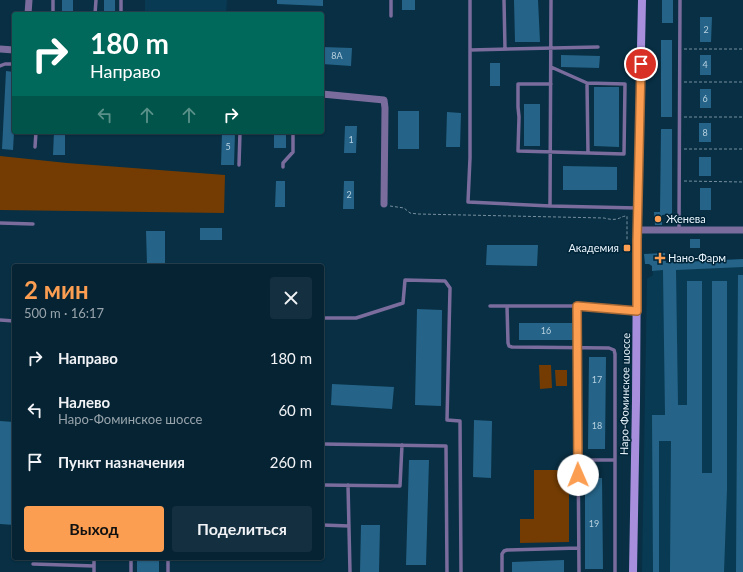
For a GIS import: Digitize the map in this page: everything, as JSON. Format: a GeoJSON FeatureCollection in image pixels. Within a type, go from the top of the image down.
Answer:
{"type":"FeatureCollection","features":[{"type":"Feature","properties":{"kind":"main road","name":"Наро-Фоминское шоссе"},"geometry":{"type":"LineString","coordinates":[[632,572],[642,0]]}},
{"type":"Feature","properties":{"kind":"street"},"geometry":{"type":"LineString","coordinates":[[28,12],[29,0]]}},
{"type":"Feature","properties":{"kind":"street"},"geometry":{"type":"LineString","coordinates":[[0,49],[12,50]]}},
{"type":"Feature","properties":{"kind":"street"},"geometry":{"type":"LineString","coordinates":[[324,94],[384,100],[384,204]]}},
{"type":"Feature","properties":{"kind":"street"},"geometry":{"type":"LineString","coordinates":[[637,230],[743,230]]}},
{"type":"Feature","properties":{"kind":"lane"},"geometry":{"type":"LineString","coordinates":[[53,0],[53,12]]}},
{"type":"Feature","properties":{"kind":"lane"},"geometry":{"type":"LineString","coordinates":[[95,12],[96,0]]}},
{"type":"Feature","properties":{"kind":"lane"},"geometry":{"type":"LineString","coordinates":[[121,0],[121,12]]}},
{"type":"Feature","properties":{"kind":"lane"},"geometry":{"type":"LineString","coordinates":[[391,0],[391,16]]}},
{"type":"Feature","properties":{"kind":"lane"},"geometry":{"type":"LineString","coordinates":[[470,0],[470,158],[468,202],[638,208]]}},
{"type":"Feature","properties":{"kind":"lane"},"geometry":{"type":"LineString","coordinates":[[504,0],[505,50]]}},
{"type":"Feature","properties":{"kind":"lane"},"geometry":{"type":"LineString","coordinates":[[550,206],[551,0]]}},
{"type":"Feature","properties":{"kind":"lane"},"geometry":{"type":"LineString","coordinates":[[679,230],[680,0]]}},
{"type":"Feature","properties":{"kind":"lane"},"geometry":{"type":"LineString","coordinates":[[470,50],[598,47]]}},
{"type":"Feature","properties":{"kind":"lane"},"geometry":{"type":"LineString","coordinates":[[0,66],[12,64]]}},
{"type":"Feature","properties":{"kind":"lane"},"geometry":{"type":"LineString","coordinates":[[551,67],[588,83],[625,84],[624,154],[518,151],[518,84],[551,84]]}},
{"type":"Feature","properties":{"kind":"lane"},"geometry":{"type":"LineString","coordinates":[[588,83],[588,153]]}},
{"type":"Feature","properties":{"kind":"lane"},"geometry":{"type":"LineString","coordinates":[[35,147],[36,134]]}},
{"type":"Feature","properties":{"kind":"lane"},"geometry":{"type":"LineString","coordinates":[[239,165],[240,134]]}},
{"type":"Feature","properties":{"kind":"lane"},"geometry":{"type":"LineString","coordinates":[[283,167],[283,163],[293,152],[293,134]]}},
{"type":"Feature","properties":{"kind":"lane"},"geometry":{"type":"LineString","coordinates":[[0,223],[33,224]]}},
{"type":"Feature","properties":{"kind":"lane"},"geometry":{"type":"LineString","coordinates":[[324,318],[356,318],[403,303],[405,280],[445,281],[450,288],[447,420],[460,421],[461,572]]}},
{"type":"Feature","properties":{"kind":"lane"},"geometry":{"type":"LineString","coordinates":[[490,306],[577,306],[637,311]]}},
{"type":"Feature","properties":{"kind":"lane"},"geometry":{"type":"LineString","coordinates":[[508,306],[509,346],[609,348],[614,350],[614,572]]}},
{"type":"Feature","properties":{"kind":"lane"},"geometry":{"type":"LineString","coordinates":[[577,306],[579,572]]}},
{"type":"Feature","properties":{"kind":"lane"},"geometry":{"type":"LineString","coordinates":[[0,320],[12,321]]}},
{"type":"Feature","properties":{"kind":"lane"},"geometry":{"type":"LineString","coordinates":[[324,444],[446,446],[447,572]]}},
{"type":"Feature","properties":{"kind":"lane"},"geometry":{"type":"LineString","coordinates":[[324,485],[400,486],[402,445]]}},
{"type":"Feature","properties":{"kind":"lane"},"geometry":{"type":"LineString","coordinates":[[578,460],[615,460]]}},
{"type":"Feature","properties":{"kind":"lane"},"geometry":{"type":"LineString","coordinates":[[348,485],[350,572]]}},
{"type":"Feature","properties":{"kind":"lane"},"geometry":{"type":"LineString","coordinates":[[324,525],[349,526]]}},
{"type":"Feature","properties":{"kind":"lane"},"geometry":{"type":"LineString","coordinates":[[502,572],[502,554],[507,550],[579,548]]}},
{"type":"Feature","properties":{"kind":"lane"},"geometry":{"type":"LineString","coordinates":[[94,560],[94,572]]}},
{"type":"Feature","properties":{"kind":"lane"},"geometry":{"type":"LineString","coordinates":[[131,560],[131,572]]}},
{"type":"Feature","properties":{"kind":"lane"},"geometry":{"type":"LineString","coordinates":[[168,560],[168,572]]}},
{"type":"Feature","properties":{"kind":"lane"},"geometry":{"type":"LineString","coordinates":[[33,564],[94,566]]}},
{"type":"Feature","properties":{"kind":"path"},"geometry":{"type":"LineString","coordinates":[[680,49],[743,49]]}},
{"type":"Feature","properties":{"kind":"path"},"geometry":{"type":"LineString","coordinates":[[680,82],[743,82]]}},
{"type":"Feature","properties":{"kind":"path"},"geometry":{"type":"LineString","coordinates":[[679,118],[743,117]]}},
{"type":"Feature","properties":{"kind":"path"},"geometry":{"type":"LineString","coordinates":[[679,149],[743,148]]}},
{"type":"Feature","properties":{"kind":"path"},"geometry":{"type":"LineString","coordinates":[[679,181],[743,182]]}},
{"type":"Feature","properties":{"kind":"path"},"geometry":{"type":"LineString","coordinates":[[384,204],[404,208],[410,212],[418,214],[604,218],[609,220],[626,216],[627,241]]}},
{"type":"Feature","properties":{"kind":"shaded area"},"geometry":{"type":"Polygon","coordinates":[[[145,0],[227,0],[226,12],[145,12],[145,0]]]}},
{"type":"Feature","properties":{"kind":"shaded area"},"geometry":{"type":"Polygon","coordinates":[[[0,156],[67,163],[225,175],[224,213],[0,210],[0,156]]]}},
{"type":"Feature","properties":{"kind":"shaded area"},"geometry":{"type":"Polygon","coordinates":[[[743,259],[743,572],[642,572],[647,279],[653,275],[652,263],[743,259]]]}},
{"type":"Feature","properties":{"kind":"shaded area"},"geometry":{"type":"Polygon","coordinates":[[[539,365],[551,365],[552,388],[540,389],[539,365]]]}},
{"type":"Feature","properties":{"kind":"shaded area"},"geometry":{"type":"Polygon","coordinates":[[[555,370],[567,370],[567,386],[556,386],[555,370]]]}},
{"type":"Feature","properties":{"kind":"shaded area"},"geometry":{"type":"Polygon","coordinates":[[[534,470],[569,470],[569,542],[520,543],[520,519],[534,519],[534,470]]]}},
{"type":"Feature","properties":{"kind":"building"},"geometry":{"type":"Polygon","coordinates":[[[62,0],[73,0],[73,12],[62,12],[62,0]]]}},
{"type":"Feature","properties":{"kind":"building"},"geometry":{"type":"Polygon","coordinates":[[[104,0],[115,0],[115,12],[104,12],[104,0]]]}},
{"type":"Feature","properties":{"kind":"building"},"geometry":{"type":"Polygon","coordinates":[[[277,0],[323,0],[323,6],[277,4],[277,0]]]}},
{"type":"Feature","properties":{"kind":"building"},"geometry":{"type":"Polygon","coordinates":[[[402,0],[415,0],[415,10],[402,10],[402,0]]]}},
{"type":"Feature","properties":{"kind":"building"},"geometry":{"type":"Polygon","coordinates":[[[514,0],[538,0],[540,42],[515,42],[514,0]]]}},
{"type":"Feature","properties":{"kind":"building"},"geometry":{"type":"Polygon","coordinates":[[[662,0],[673,0],[673,23],[662,23],[662,0]]]}},
{"type":"Feature","properties":{"kind":"building"},"geometry":{"type":"Polygon","coordinates":[[[700,17],[712,17],[711,42],[700,42],[700,17]]]}},
{"type":"Feature","properties":{"kind":"building"},"geometry":{"type":"Polygon","coordinates":[[[661,40],[672,40],[672,117],[661,117],[661,40]]]}},
{"type":"Feature","properties":{"kind":"building"},"geometry":{"type":"Polygon","coordinates":[[[324,47],[352,48],[351,66],[324,64],[324,47]]]}},
{"type":"Feature","properties":{"kind":"building"},"geometry":{"type":"Polygon","coordinates":[[[561,55],[600,56],[599,68],[561,67],[561,55]]]}},
{"type":"Feature","properties":{"kind":"building"},"geometry":{"type":"Polygon","coordinates":[[[700,55],[711,55],[711,75],[700,75],[700,55]]]}},
{"type":"Feature","properties":{"kind":"building"},"geometry":{"type":"Polygon","coordinates":[[[490,63],[500,63],[500,86],[490,86],[490,63]]]}},
{"type":"Feature","properties":{"kind":"building"},"geometry":{"type":"Polygon","coordinates":[[[6,71],[12,72],[12,134],[14,134],[13,150],[2,149],[6,71]]]}},
{"type":"Feature","properties":{"kind":"building"},"geometry":{"type":"Polygon","coordinates":[[[594,87],[619,87],[619,147],[594,146],[594,87]]]}},
{"type":"Feature","properties":{"kind":"building"},"geometry":{"type":"Polygon","coordinates":[[[700,89],[711,89],[711,108],[700,108],[700,89]]]}},
{"type":"Feature","properties":{"kind":"building"},"geometry":{"type":"Polygon","coordinates":[[[524,104],[540,104],[540,146],[524,146],[524,104]]]}},
{"type":"Feature","properties":{"kind":"building"},"geometry":{"type":"Polygon","coordinates":[[[398,111],[419,111],[419,149],[398,149],[398,111]]]}},
{"type":"Feature","properties":{"kind":"building"},"geometry":{"type":"Polygon","coordinates":[[[447,112],[461,113],[460,147],[446,147],[447,112]]]}},
{"type":"Feature","properties":{"kind":"building"},"geometry":{"type":"Polygon","coordinates":[[[699,123],[711,123],[711,142],[699,142],[699,123]]]}},
{"type":"Feature","properties":{"kind":"building"},"geometry":{"type":"Polygon","coordinates":[[[345,126],[357,126],[356,153],[344,153],[345,126]]]}},
{"type":"Feature","properties":{"kind":"building"},"geometry":{"type":"Polygon","coordinates":[[[661,129],[672,129],[672,214],[662,215],[662,225],[655,225],[654,212],[660,212],[661,129]]]}},
{"type":"Feature","properties":{"kind":"building"},"geometry":{"type":"Polygon","coordinates":[[[54,134],[65,134],[65,155],[53,155],[54,134]]]}},
{"type":"Feature","properties":{"kind":"building"},"geometry":{"type":"Polygon","coordinates":[[[222,134],[235,134],[234,165],[221,165],[222,134]]]}},
{"type":"Feature","properties":{"kind":"building"},"geometry":{"type":"Polygon","coordinates":[[[274,134],[286,134],[286,148],[274,148],[274,134]]]}},
{"type":"Feature","properties":{"kind":"building"},"geometry":{"type":"Polygon","coordinates":[[[699,157],[711,157],[711,176],[699,176],[699,157]]]}},
{"type":"Feature","properties":{"kind":"building"},"geometry":{"type":"Polygon","coordinates":[[[563,166],[617,167],[617,190],[563,190],[563,166]]]}},
{"type":"Feature","properties":{"kind":"building"},"geometry":{"type":"Polygon","coordinates":[[[276,181],[285,181],[285,207],[275,207],[276,181]]]}},
{"type":"Feature","properties":{"kind":"building"},"geometry":{"type":"Polygon","coordinates":[[[344,181],[354,181],[354,209],[343,209],[344,181]]]}},
{"type":"Feature","properties":{"kind":"building"},"geometry":{"type":"Polygon","coordinates":[[[700,188],[711,188],[711,210],[700,210],[700,188]]]}},
{"type":"Feature","properties":{"kind":"building"},"geometry":{"type":"Polygon","coordinates":[[[200,228],[222,228],[222,240],[200,240],[200,228]]]}},
{"type":"Feature","properties":{"kind":"building"},"geometry":{"type":"Polygon","coordinates":[[[146,231],[165,231],[165,264],[147,264],[146,231]]]}},
{"type":"Feature","properties":{"kind":"building"},"geometry":{"type":"Polygon","coordinates":[[[690,239],[700,239],[700,248],[690,248],[690,239]]]}},
{"type":"Feature","properties":{"kind":"building"},"geometry":{"type":"Polygon","coordinates":[[[487,245],[538,245],[537,266],[486,265],[487,245]]]}},
{"type":"Feature","properties":{"kind":"building"},"geometry":{"type":"Polygon","coordinates":[[[665,253],[666,263],[743,259],[743,267],[676,270],[678,405],[687,405],[687,281],[702,281],[702,473],[712,473],[712,281],[727,281],[727,489],[724,572],[670,572],[671,441],[659,441],[659,572],[653,572],[652,415],[665,415],[663,270],[652,271],[652,266],[645,264],[644,254],[665,253]]]}},
{"type":"Feature","properties":{"kind":"building"},"geometry":{"type":"Polygon","coordinates":[[[738,275],[743,275],[743,572],[736,572],[738,275]]]}},
{"type":"Feature","properties":{"kind":"building"},"geometry":{"type":"Polygon","coordinates":[[[417,309],[442,310],[441,406],[415,405],[417,309]]]}},
{"type":"Feature","properties":{"kind":"building"},"geometry":{"type":"Polygon","coordinates":[[[519,323],[572,323],[573,340],[519,340],[519,323]]]}},
{"type":"Feature","properties":{"kind":"building"},"geometry":{"type":"Polygon","coordinates":[[[589,357],[606,357],[605,449],[588,449],[589,357]]]}},
{"type":"Feature","properties":{"kind":"building"},"geometry":{"type":"Polygon","coordinates":[[[332,384],[394,387],[392,409],[331,405],[332,384]]]}},
{"type":"Feature","properties":{"kind":"building"},"geometry":{"type":"Polygon","coordinates":[[[474,420],[492,421],[491,478],[473,477],[474,420]]]}},
{"type":"Feature","properties":{"kind":"building"},"geometry":{"type":"Polygon","coordinates":[[[0,421],[12,422],[12,525],[0,524],[0,421]]]}},
{"type":"Feature","properties":{"kind":"building"},"geometry":{"type":"Polygon","coordinates":[[[409,460],[429,460],[426,565],[406,565],[409,460]]]}},
{"type":"Feature","properties":{"kind":"building"},"geometry":{"type":"Polygon","coordinates":[[[585,478],[602,478],[603,569],[585,569],[585,478]]]}},
{"type":"Feature","properties":{"kind":"building"},"geometry":{"type":"Polygon","coordinates":[[[361,525],[380,525],[379,572],[360,572],[361,525]]]}},
{"type":"Feature","properties":{"kind":"building"},"geometry":{"type":"Polygon","coordinates":[[[137,560],[159,560],[159,572],[137,572],[137,560]]]}},
{"type":"Feature","properties":{"kind":"building"},"geometry":{"type":"Polygon","coordinates":[[[564,560],[564,572],[512,572],[512,562],[564,560]]]}},
{"type":"Feature","properties":{"kind":"place","name":"Женева"},"geometry":{"type":"Point","coordinates":[658,219]}},
{"type":"Feature","properties":{"kind":"place","name":"Академия"},"geometry":{"type":"Point","coordinates":[627,248]}},
{"type":"Feature","properties":{"kind":"place","name":"Нано-Фарм"},"geometry":{"type":"Point","coordinates":[660,258]}},
{"type":"Feature","properties":{"kind":"route"},"geometry":{"type":"LineString","coordinates":[[578,475],[577,306],[637,311],[641,64]]}}]}
